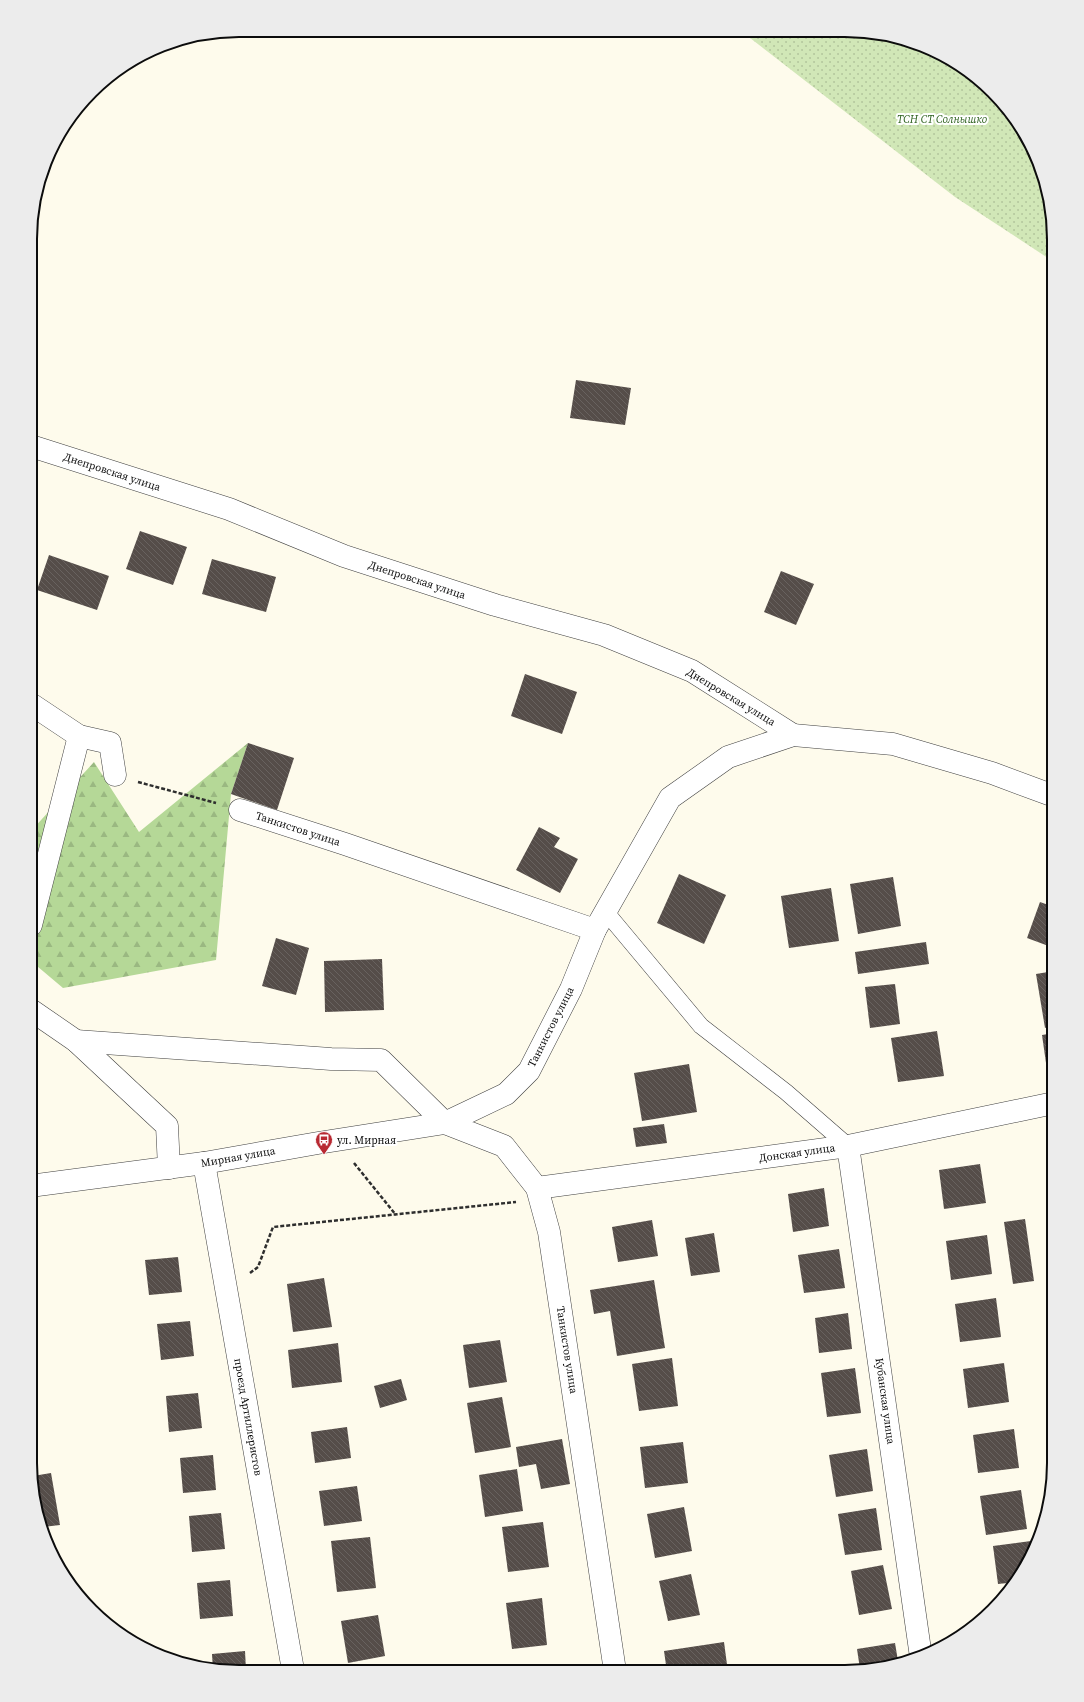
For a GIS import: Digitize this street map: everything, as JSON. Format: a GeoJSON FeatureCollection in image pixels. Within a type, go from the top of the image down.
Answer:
{"type":"FeatureCollection","features":[{"type":"Feature","properties":{"kind":"street","name":"Днепровская улица"},"geometry":{"type":"LineString","coordinates":[[37,448],[229,509],[344,556],[495,605],[604,635],[692,671],[793,735]]}},
{"type":"Feature","properties":{"kind":"street"},"geometry":{"type":"LineString","coordinates":[[37,708],[79,736],[110,743],[115,775]]}},
{"type":"Feature","properties":{"kind":"street","name":"Днепровская улица"},"geometry":{"type":"LineString","coordinates":[[600,920],[670,798],[728,757],[793,735],[893,744],[992,773],[1047,793]]}},
{"type":"Feature","properties":{"kind":"street"},"geometry":{"type":"LineString","coordinates":[[37,901],[79,736]]}},
{"type":"Feature","properties":{"kind":"street","name":"Танкистов улица"},"geometry":{"type":"LineString","coordinates":[[240,810],[346,844],[600,920],[571,989],[529,1071],[506,1094],[445,1123]]}},
{"type":"Feature","properties":{"kind":"street"},"geometry":{"type":"LineString","coordinates":[[37,1014],[76,1041],[167,1126],[168,1168]]}},
{"type":"Feature","properties":{"kind":"street"},"geometry":{"type":"LineString","coordinates":[[76,1041],[331,1059],[381,1060],[445,1123]]}},
{"type":"Feature","properties":{"kind":"street","name":"Донская улица"},"geometry":{"type":"LineString","coordinates":[[538,1193],[848,1146],[1047,1104]]}},
{"type":"Feature","properties":{"kind":"street","name":"Танкистов улица"},"geometry":{"type":"LineString","coordinates":[[445,1123],[504,1146],[538,1193],[549,1232],[614,1665]]}},
{"type":"Feature","properties":{"kind":"street","name":"Мирная улица"},"geometry":{"type":"LineString","coordinates":[[37,1185],[204,1163],[335,1140],[445,1123]]}},
{"type":"Feature","properties":{"kind":"street","name":"Кубанская улица"},"geometry":{"type":"LineString","coordinates":[[848,1146],[921,1650]]}},
{"type":"Feature","properties":{"kind":"street","name":"проезд Артиллеристов"},"geometry":{"type":"LineString","coordinates":[[204,1163],[292,1665]]}},
{"type":"Feature","properties":{"kind":"lane"},"geometry":{"type":"LineString","coordinates":[[600,920],[701,1026],[786,1092],[848,1146]]}},
{"type":"Feature","properties":{"kind":"path"},"geometry":{"type":"LineString","coordinates":[[115,775],[240,810]]}},
{"type":"Feature","properties":{"kind":"path"},"geometry":{"type":"LineString","coordinates":[[335,1140],[396,1215]]}},
{"type":"Feature","properties":{"kind":"path"},"geometry":{"type":"LineString","coordinates":[[226,1289],[258,1268],[273,1227],[396,1215],[538,1193]]}},
{"type":"Feature","properties":{"kind":"green space","name":"ТСН СТ Солнышко"},"geometry":{"type":"Polygon","coordinates":[[[749,37],[858,37],[884,41],[922,52],[946,64],[968,79],[988,96],[1005,116],[1020,138],[1032,162],[1043,200],[1047,226],[1047,257],[955,197],[749,37]]]}},
{"type":"Feature","properties":{"kind":"green space"},"geometry":{"type":"Polygon","coordinates":[[[248,743],[231,794],[216,960],[63,988],[37,966],[37,824],[94,762],[139,832],[248,743]]]}},
{"type":"Feature","properties":{"kind":"building"},"geometry":{"type":"Polygon","coordinates":[[[576,380],[631,388],[625,425],[570,418],[576,380]]]}},
{"type":"Feature","properties":{"kind":"building"},"geometry":{"type":"Polygon","coordinates":[[[140,531],[187,547],[173,585],[126,569],[140,531]]]}},
{"type":"Feature","properties":{"kind":"building"},"geometry":{"type":"Polygon","coordinates":[[[49,555],[109,576],[97,610],[37,590],[49,555]]]}},
{"type":"Feature","properties":{"kind":"building"},"geometry":{"type":"Polygon","coordinates":[[[212,559],[276,577],[266,612],[202,594],[212,559]]]}},
{"type":"Feature","properties":{"kind":"building"},"geometry":{"type":"Polygon","coordinates":[[[781,571],[814,584],[796,625],[764,612],[781,571]]]}},
{"type":"Feature","properties":{"kind":"building"},"geometry":{"type":"Polygon","coordinates":[[[525,674],[577,692],[562,734],[511,716],[525,674]]]}},
{"type":"Feature","properties":{"kind":"building"},"geometry":{"type":"Polygon","coordinates":[[[248,743],[294,758],[277,810],[231,794],[248,743]]]}},
{"type":"Feature","properties":{"kind":"building"},"geometry":{"type":"Polygon","coordinates":[[[539,827],[560,838],[554,847],[578,859],[560,893],[516,870],[539,827]]]}},
{"type":"Feature","properties":{"kind":"building"},"geometry":{"type":"Polygon","coordinates":[[[679,874],[726,895],[704,944],[657,923],[679,874]]]}},
{"type":"Feature","properties":{"kind":"building"},"geometry":{"type":"Polygon","coordinates":[[[893,877],[901,926],[858,934],[850,884],[893,877]]]}},
{"type":"Feature","properties":{"kind":"building"},"geometry":{"type":"Polygon","coordinates":[[[831,888],[839,941],[789,948],[781,896],[831,888]]]}},
{"type":"Feature","properties":{"kind":"building"},"geometry":{"type":"Polygon","coordinates":[[[1040,902],[1047,904],[1047,945],[1027,938],[1040,902]]]}},
{"type":"Feature","properties":{"kind":"building"},"geometry":{"type":"Polygon","coordinates":[[[276,938],[309,948],[296,995],[262,986],[276,938]]]}},
{"type":"Feature","properties":{"kind":"building"},"geometry":{"type":"Polygon","coordinates":[[[926,942],[929,964],[858,974],[855,952],[926,942]]]}},
{"type":"Feature","properties":{"kind":"building"},"geometry":{"type":"Polygon","coordinates":[[[382,959],[384,1010],[325,1012],[324,961],[382,959]]]}},
{"type":"Feature","properties":{"kind":"building"},"geometry":{"type":"Polygon","coordinates":[[[1047,972],[1047,1028],[1045,1028],[1036,974],[1047,972]]]}},
{"type":"Feature","properties":{"kind":"building"},"geometry":{"type":"Polygon","coordinates":[[[895,984],[900,1024],[870,1028],[865,987],[895,984]]]}},
{"type":"Feature","properties":{"kind":"building"},"geometry":{"type":"Polygon","coordinates":[[[937,1031],[944,1076],[898,1082],[891,1038],[937,1031]]]}},
{"type":"Feature","properties":{"kind":"building"},"geometry":{"type":"Polygon","coordinates":[[[1047,1034],[1047,1070],[1042,1035],[1047,1034]]]}},
{"type":"Feature","properties":{"kind":"building"},"geometry":{"type":"Polygon","coordinates":[[[689,1064],[697,1112],[642,1121],[634,1073],[689,1064]]]}},
{"type":"Feature","properties":{"kind":"building"},"geometry":{"type":"Polygon","coordinates":[[[664,1124],[667,1143],[636,1147],[633,1128],[664,1124]]]}},
{"type":"Feature","properties":{"kind":"building"},"geometry":{"type":"Polygon","coordinates":[[[980,1164],[986,1203],[944,1209],[939,1170],[980,1164]]]}},
{"type":"Feature","properties":{"kind":"building"},"geometry":{"type":"Polygon","coordinates":[[[824,1188],[829,1226],[793,1232],[788,1194],[824,1188]]]}},
{"type":"Feature","properties":{"kind":"building"},"geometry":{"type":"Polygon","coordinates":[[[1025,1219],[1034,1281],[1013,1284],[1004,1222],[1025,1219]]]}},
{"type":"Feature","properties":{"kind":"building"},"geometry":{"type":"Polygon","coordinates":[[[652,1220],[658,1256],[618,1262],[612,1227],[652,1220]]]}},
{"type":"Feature","properties":{"kind":"building"},"geometry":{"type":"Polygon","coordinates":[[[714,1233],[720,1272],[691,1276],[685,1238],[714,1233]]]}},
{"type":"Feature","properties":{"kind":"building"},"geometry":{"type":"Polygon","coordinates":[[[987,1235],[992,1274],[951,1280],[946,1241],[987,1235]]]}},
{"type":"Feature","properties":{"kind":"building"},"geometry":{"type":"Polygon","coordinates":[[[839,1249],[845,1288],[804,1293],[798,1255],[839,1249]]]}},
{"type":"Feature","properties":{"kind":"building"},"geometry":{"type":"Polygon","coordinates":[[[178,1257],[182,1292],[149,1295],[145,1260],[178,1257]]]}},
{"type":"Feature","properties":{"kind":"building"},"geometry":{"type":"Polygon","coordinates":[[[324,1278],[332,1327],[293,1332],[287,1284],[324,1278]]]}},
{"type":"Feature","properties":{"kind":"building"},"geometry":{"type":"Polygon","coordinates":[[[654,1280],[665,1348],[617,1356],[610,1311],[594,1314],[590,1290],[654,1280]]]}},
{"type":"Feature","properties":{"kind":"building"},"geometry":{"type":"Polygon","coordinates":[[[996,1298],[1001,1337],[960,1342],[955,1304],[996,1298]]]}},
{"type":"Feature","properties":{"kind":"building"},"geometry":{"type":"Polygon","coordinates":[[[848,1313],[852,1349],[819,1353],[815,1318],[848,1313]]]}},
{"type":"Feature","properties":{"kind":"building"},"geometry":{"type":"Polygon","coordinates":[[[190,1321],[194,1356],[161,1360],[157,1324],[190,1321]]]}},
{"type":"Feature","properties":{"kind":"building"},"geometry":{"type":"Polygon","coordinates":[[[500,1340],[507,1382],[469,1388],[463,1345],[500,1340]]]}},
{"type":"Feature","properties":{"kind":"building"},"geometry":{"type":"Polygon","coordinates":[[[338,1343],[342,1382],[292,1388],[288,1350],[338,1343]]]}},
{"type":"Feature","properties":{"kind":"building"},"geometry":{"type":"Polygon","coordinates":[[[672,1358],[678,1406],[639,1411],[632,1364],[672,1358]]]}},
{"type":"Feature","properties":{"kind":"building"},"geometry":{"type":"Polygon","coordinates":[[[1004,1363],[1009,1402],[968,1408],[963,1369],[1004,1363]]]}},
{"type":"Feature","properties":{"kind":"building"},"geometry":{"type":"Polygon","coordinates":[[[855,1368],[861,1413],[827,1417],[821,1373],[855,1368]]]}},
{"type":"Feature","properties":{"kind":"building"},"geometry":{"type":"Polygon","coordinates":[[[401,1379],[407,1400],[380,1408],[374,1386],[401,1379]]]}},
{"type":"Feature","properties":{"kind":"building"},"geometry":{"type":"Polygon","coordinates":[[[198,1393],[202,1428],[169,1432],[166,1396],[198,1393]]]}},
{"type":"Feature","properties":{"kind":"building"},"geometry":{"type":"Polygon","coordinates":[[[502,1397],[511,1447],[475,1453],[467,1403],[502,1397]]]}},
{"type":"Feature","properties":{"kind":"building"},"geometry":{"type":"Polygon","coordinates":[[[347,1427],[351,1458],[315,1463],[311,1432],[347,1427]]]}},
{"type":"Feature","properties":{"kind":"building"},"geometry":{"type":"Polygon","coordinates":[[[1014,1429],[1019,1468],[978,1473],[973,1435],[1014,1429]]]}},
{"type":"Feature","properties":{"kind":"building"},"geometry":{"type":"Polygon","coordinates":[[[562,1439],[570,1484],[541,1489],[536,1464],[519,1467],[516,1447],[562,1439]]]}},
{"type":"Feature","properties":{"kind":"building"},"geometry":{"type":"Polygon","coordinates":[[[683,1442],[688,1483],[645,1488],[640,1447],[683,1442]]]}},
{"type":"Feature","properties":{"kind":"building"},"geometry":{"type":"Polygon","coordinates":[[[867,1449],[873,1491],[836,1497],[829,1455],[867,1449]]]}},
{"type":"Feature","properties":{"kind":"building"},"geometry":{"type":"Polygon","coordinates":[[[213,1455],[216,1490],[183,1493],[180,1458],[213,1455]]]}},
{"type":"Feature","properties":{"kind":"building"},"geometry":{"type":"Polygon","coordinates":[[[517,1469],[523,1511],[485,1517],[479,1475],[517,1469]]]}},
{"type":"Feature","properties":{"kind":"building"},"geometry":{"type":"Polygon","coordinates":[[[51,1473],[60,1525],[48,1526],[41,1502],[37,1475],[51,1473]]]}},
{"type":"Feature","properties":{"kind":"building"},"geometry":{"type":"Polygon","coordinates":[[[357,1486],[362,1521],[324,1526],[319,1491],[357,1486]]]}},
{"type":"Feature","properties":{"kind":"building"},"geometry":{"type":"Polygon","coordinates":[[[1021,1490],[1027,1529],[986,1535],[980,1496],[1021,1490]]]}},
{"type":"Feature","properties":{"kind":"building"},"geometry":{"type":"Polygon","coordinates":[[[684,1507],[692,1551],[655,1558],[647,1514],[684,1507]]]}},
{"type":"Feature","properties":{"kind":"building"},"geometry":{"type":"Polygon","coordinates":[[[876,1508],[882,1550],[845,1555],[838,1514],[876,1508]]]}},
{"type":"Feature","properties":{"kind":"building"},"geometry":{"type":"Polygon","coordinates":[[[221,1513],[225,1549],[192,1552],[189,1516],[221,1513]]]}},
{"type":"Feature","properties":{"kind":"building"},"geometry":{"type":"Polygon","coordinates":[[[543,1522],[549,1567],[508,1572],[502,1527],[543,1522]]]}},
{"type":"Feature","properties":{"kind":"building"},"geometry":{"type":"Polygon","coordinates":[[[370,1537],[376,1588],[337,1592],[331,1541],[370,1537]]]}},
{"type":"Feature","properties":{"kind":"building"},"geometry":{"type":"Polygon","coordinates":[[[1031,1541],[1020,1564],[1007,1583],[998,1584],[993,1546],[1031,1541]]]}},
{"type":"Feature","properties":{"kind":"building"},"geometry":{"type":"Polygon","coordinates":[[[883,1565],[892,1609],[859,1615],[851,1571],[883,1565]]]}},
{"type":"Feature","properties":{"kind":"building"},"geometry":{"type":"Polygon","coordinates":[[[691,1574],[700,1615],[668,1621],[659,1581],[691,1574]]]}},
{"type":"Feature","properties":{"kind":"building"},"geometry":{"type":"Polygon","coordinates":[[[230,1580],[233,1616],[200,1619],[197,1583],[230,1580]]]}},
{"type":"Feature","properties":{"kind":"building"},"geometry":{"type":"Polygon","coordinates":[[[542,1598],[547,1645],[512,1649],[506,1603],[542,1598]]]}},
{"type":"Feature","properties":{"kind":"building"},"geometry":{"type":"Polygon","coordinates":[[[378,1615],[385,1656],[348,1663],[341,1621],[378,1615]]]}},
{"type":"Feature","properties":{"kind":"building"},"geometry":{"type":"Polygon","coordinates":[[[724,1642],[727,1665],[666,1665],[664,1651],[724,1642]]]}},
{"type":"Feature","properties":{"kind":"building"},"geometry":{"type":"Polygon","coordinates":[[[895,1643],[897,1658],[859,1665],[857,1649],[895,1643]]]}},
{"type":"Feature","properties":{"kind":"building"},"geometry":{"type":"Polygon","coordinates":[[[245,1651],[246,1665],[226,1665],[213,1663],[212,1654],[245,1651]]]}},
{"type":"Feature","properties":{"kind":"place","name":"ул. Мирная"},"geometry":{"type":"Point","coordinates":[324,1155]}}]}
